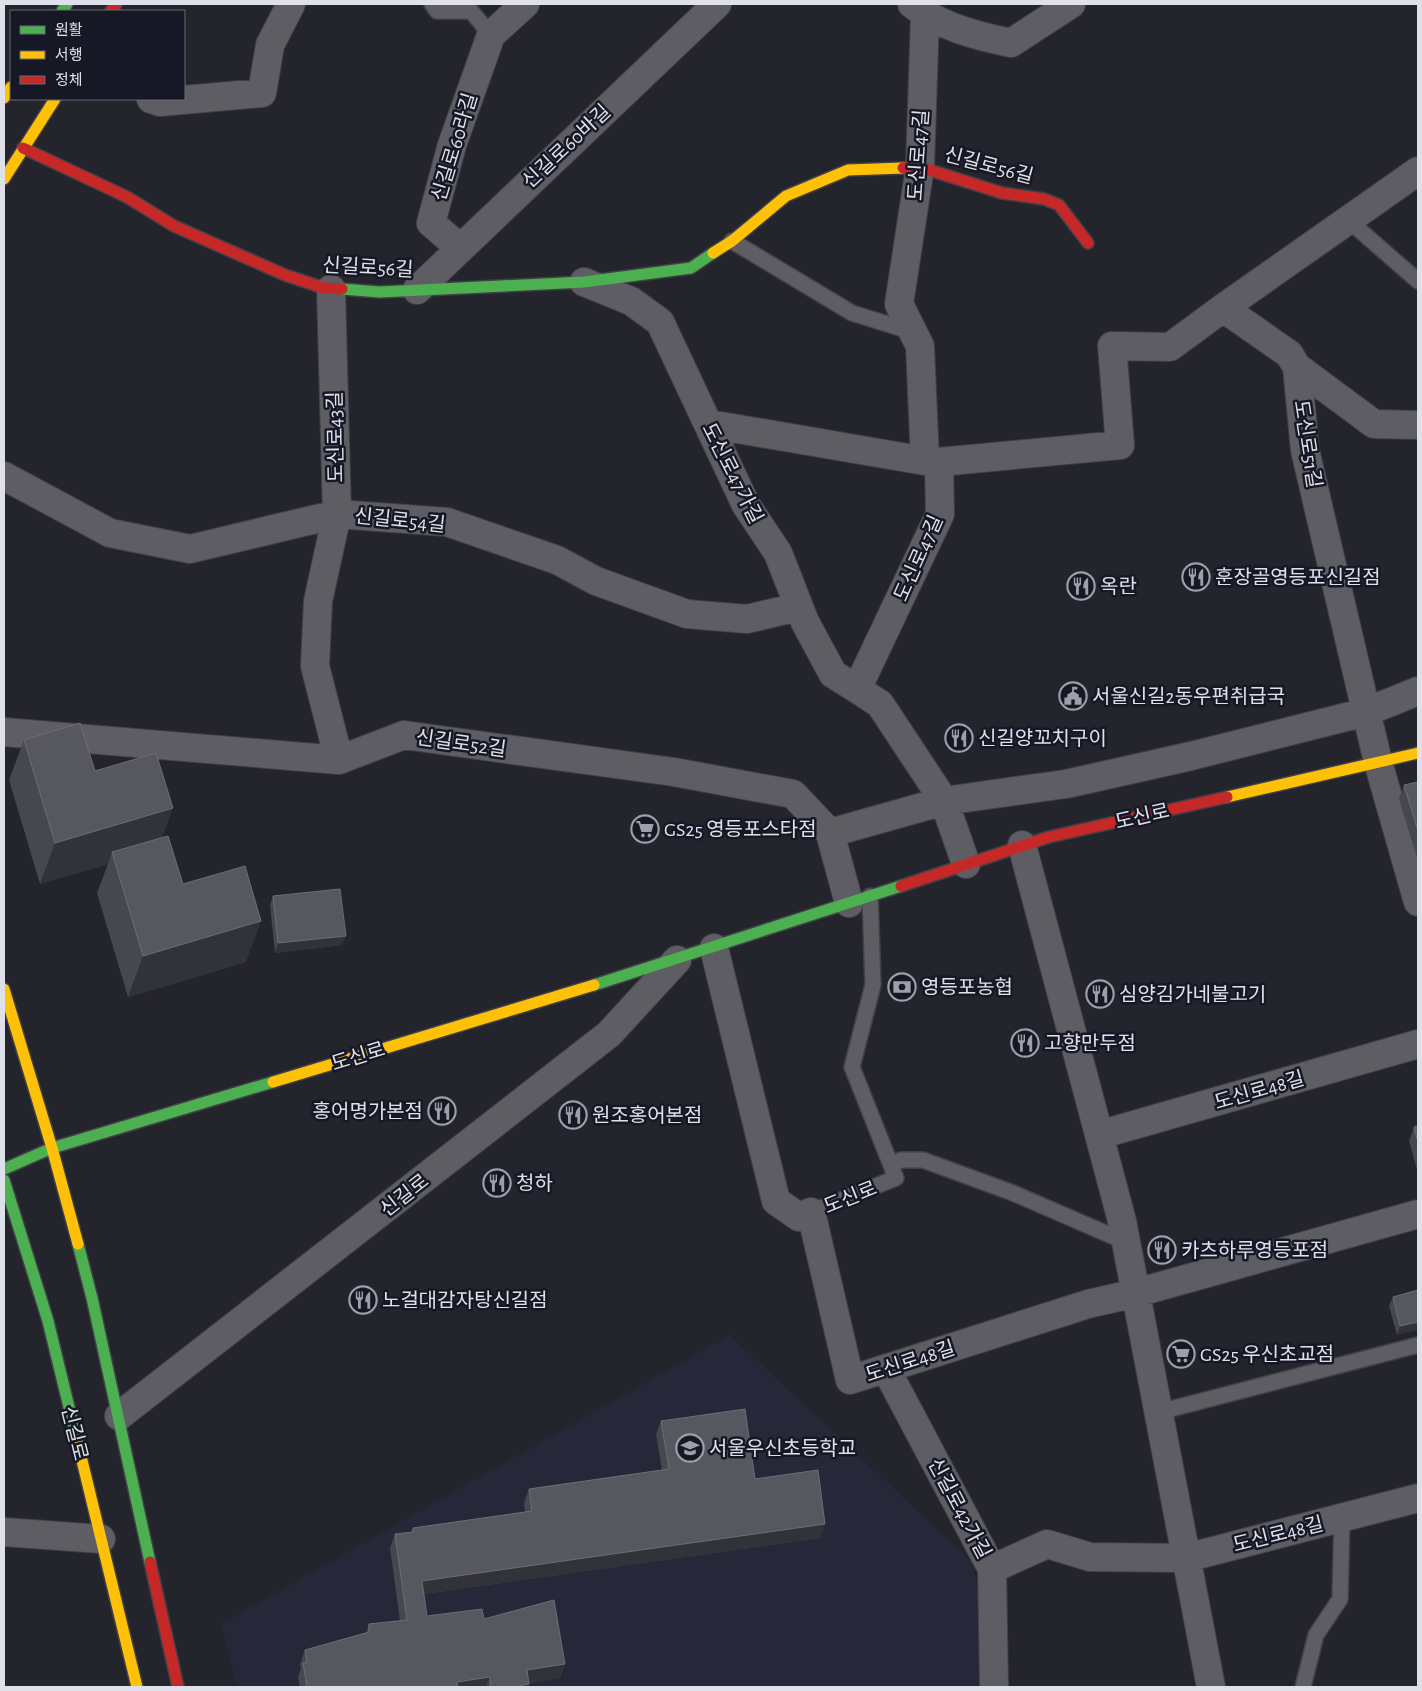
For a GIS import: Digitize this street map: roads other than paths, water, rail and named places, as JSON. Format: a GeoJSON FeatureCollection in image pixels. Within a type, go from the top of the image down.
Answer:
{"type":"FeatureCollection","features":[{"type":"Feature","properties":{"kind":"main road"},"geometry":{"type":"LineString","coordinates":[[4,179],[54,100]]}},
{"type":"Feature","properties":{"kind":"main road","name":"신길로56길"},"geometry":{"type":"LineString","coordinates":[[23,148],[127,197],[174,226],[285,276],[332,289],[380,292],[584,282],[691,268],[732,241],[786,196],[848,170],[920,167],[1002,193],[1044,199],[1059,205],[1088,243]]}},
{"type":"Feature","properties":{"kind":"main road","name":"도신로"},"geometry":{"type":"LineString","coordinates":[[4,1169],[52,1148],[677,960],[1049,837],[1418,753]]}},
{"type":"Feature","properties":{"kind":"main road"},"geometry":{"type":"LineString","coordinates":[[4,989],[52,1148],[90,1289],[178,1687]]}},
{"type":"Feature","properties":{"kind":"main road","name":"신길로"},"geometry":{"type":"LineString","coordinates":[[4,1180],[48,1321],[137,1687]]}},
{"type":"Feature","properties":{"kind":"street"},"geometry":{"type":"LineString","coordinates":[[185,100],[262,93],[270,45],[291,4]]}},
{"type":"Feature","properties":{"kind":"street","name":"신길로60라길"},"geometry":{"type":"LineString","coordinates":[[460,248],[431,223],[452,145],[491,35],[525,4]]}},
{"type":"Feature","properties":{"kind":"street","name":"신길로60바길"},"geometry":{"type":"LineString","coordinates":[[417,290],[717,4]]}},
{"type":"Feature","properties":{"kind":"street"},"geometry":{"type":"LineString","coordinates":[[918,9],[981,37],[1011,43],[1071,4]]}},
{"type":"Feature","properties":{"kind":"street","name":"도신로47길"},"geometry":{"type":"LineString","coordinates":[[709,424],[925,461],[920,346],[899,304],[920,167],[918,9]]}},
{"type":"Feature","properties":{"kind":"street"},"geometry":{"type":"LineString","coordinates":[[154,100],[160,102],[183,100]]}},
{"type":"Feature","properties":{"kind":"street"},"geometry":{"type":"LineString","coordinates":[[1418,171],[1223,308],[1289,354],[1297,367],[1374,424],[1418,425]]}},
{"type":"Feature","properties":{"kind":"street","name":"도신로47가길"},"geometry":{"type":"LineString","coordinates":[[584,282],[631,302],[660,322],[746,505],[778,553],[798,607],[833,674],[857,689]]}},
{"type":"Feature","properties":{"kind":"street","name":"도신로43길"},"geometry":{"type":"LineString","coordinates":[[332,289],[337,514],[318,601],[316,666],[339,760]]}},
{"type":"Feature","properties":{"kind":"street","name":"도신로47길"},"geometry":{"type":"LineString","coordinates":[[857,689],[940,514],[939,462],[1120,445],[1112,346],[1170,347],[1223,308]]}},
{"type":"Feature","properties":{"kind":"street","name":"도신로51길"},"geometry":{"type":"LineString","coordinates":[[1297,367],[1305,450],[1378,762],[1418,902]]}},
{"type":"Feature","properties":{"kind":"street","name":"신길로54길"},"geometry":{"type":"LineString","coordinates":[[4,476],[110,533],[190,549],[337,514],[447,522],[557,560],[596,581],[687,614],[747,619],[798,607]]}},
{"type":"Feature","properties":{"kind":"street"},"geometry":{"type":"LineString","coordinates":[[857,689],[880,704],[944,801],[966,864]]}},
{"type":"Feature","properties":{"kind":"street"},"geometry":{"type":"LineString","coordinates":[[830,833],[944,801],[1066,784],[1190,756],[1366,712],[1418,691]]}},
{"type":"Feature","properties":{"kind":"street","name":"신길로52길"},"geometry":{"type":"LineString","coordinates":[[4,732],[339,760],[404,735],[674,772],[794,794],[830,833],[860,899]]}},
{"type":"Feature","properties":{"kind":"street"},"geometry":{"type":"LineString","coordinates":[[1022,846],[1126,1242],[1211,1687]]}},
{"type":"Feature","properties":{"kind":"street","name":"도신로"},"geometry":{"type":"LineString","coordinates":[[714,948],[776,1201],[799,1217],[811,1212]]}},
{"type":"Feature","properties":{"kind":"street","name":"신길로"},"geometry":{"type":"LineString","coordinates":[[119,1416],[609,1034],[677,960]]}},
{"type":"Feature","properties":{"kind":"street","name":"도신로48길"},"geometry":{"type":"LineString","coordinates":[[1099,1135],[1418,1044]]}},
{"type":"Feature","properties":{"kind":"street","name":"도신로48길"},"geometry":{"type":"LineString","coordinates":[[811,1212],[850,1380],[1088,1304],[1136,1293],[1418,1214]]}},
{"type":"Feature","properties":{"kind":"street","name":"신길로42가길"},"geometry":{"type":"LineString","coordinates":[[886,1369],[992,1569],[994,1687]]}},
{"type":"Feature","properties":{"kind":"street","name":"도신로48길"},"geometry":{"type":"LineString","coordinates":[[992,1569],[1047,1544],[1090,1557],[1186,1558],[1418,1498]]}},
{"type":"Feature","properties":{"kind":"street"},"geometry":{"type":"LineString","coordinates":[[4,1532],[101,1538]]}},
{"type":"Feature","properties":{"kind":"lane"},"geometry":{"type":"LineString","coordinates":[[432,4],[437,11],[471,11],[491,35]]}},
{"type":"Feature","properties":{"kind":"lane"},"geometry":{"type":"LineString","coordinates":[[1348,220],[1418,281]]}},
{"type":"Feature","properties":{"kind":"lane"},"geometry":{"type":"LineString","coordinates":[[732,241],[852,314],[914,332]]}},
{"type":"Feature","properties":{"kind":"lane","name":"도신로"},"geometry":{"type":"LineString","coordinates":[[811,1212],[896,1178],[852,1067],[873,985],[860,899]]}},
{"type":"Feature","properties":{"kind":"lane"},"geometry":{"type":"LineString","coordinates":[[891,1165],[901,1160],[924,1160],[1013,1193],[1126,1242]]}},
{"type":"Feature","properties":{"kind":"lane"},"geometry":{"type":"LineString","coordinates":[[1159,1412],[1418,1344]]}},
{"type":"Feature","properties":{"kind":"lane","name":"도신로48길"},"geometry":{"type":"LineString","coordinates":[[1303,1687],[1316,1635],[1340,1599],[1342,1518]]}},
{"type":"Feature","properties":{"kind":"place","name":"훈장골영등포신길점"},"geometry":{"type":"Point","coordinates":[1196,577]}},
{"type":"Feature","properties":{"kind":"place","name":"옥란"},"geometry":{"type":"Point","coordinates":[1081,586]}},
{"type":"Feature","properties":{"kind":"place","name":"서울신길2동우편취급국"},"geometry":{"type":"Point","coordinates":[1073,696]}},
{"type":"Feature","properties":{"kind":"place","name":"신길양꼬치구이"},"geometry":{"type":"Point","coordinates":[959,738]}},
{"type":"Feature","properties":{"kind":"place","name":"GS25 영등포스타점"},"geometry":{"type":"Point","coordinates":[645,829]}},
{"type":"Feature","properties":{"kind":"place","name":"영등포농협"},"geometry":{"type":"Point","coordinates":[902,987]}},
{"type":"Feature","properties":{"kind":"place","name":"심양김가네불고기"},"geometry":{"type":"Point","coordinates":[1100,994]}},
{"type":"Feature","properties":{"kind":"place","name":"고향만두점"},"geometry":{"type":"Point","coordinates":[1025,1043]}},
{"type":"Feature","properties":{"kind":"place","name":"홍어명가본점"},"geometry":{"type":"Point","coordinates":[442,1111]}},
{"type":"Feature","properties":{"kind":"place","name":"원조홍어본점"},"geometry":{"type":"Point","coordinates":[573,1115]}},
{"type":"Feature","properties":{"kind":"place","name":"청하"},"geometry":{"type":"Point","coordinates":[497,1183]}},
{"type":"Feature","properties":{"kind":"place","name":"카츠하루영등포점"},"geometry":{"type":"Point","coordinates":[1162,1250]}},
{"type":"Feature","properties":{"kind":"place","name":"노걸대감자탕신길점"},"geometry":{"type":"Point","coordinates":[363,1300]}},
{"type":"Feature","properties":{"kind":"place","name":"GS25 우신초교점"},"geometry":{"type":"Point","coordinates":[1181,1354]}},
{"type":"Feature","properties":{"kind":"place","name":"서울우신초등학교"},"geometry":{"type":"Point","coordinates":[690,1448]}}]}
